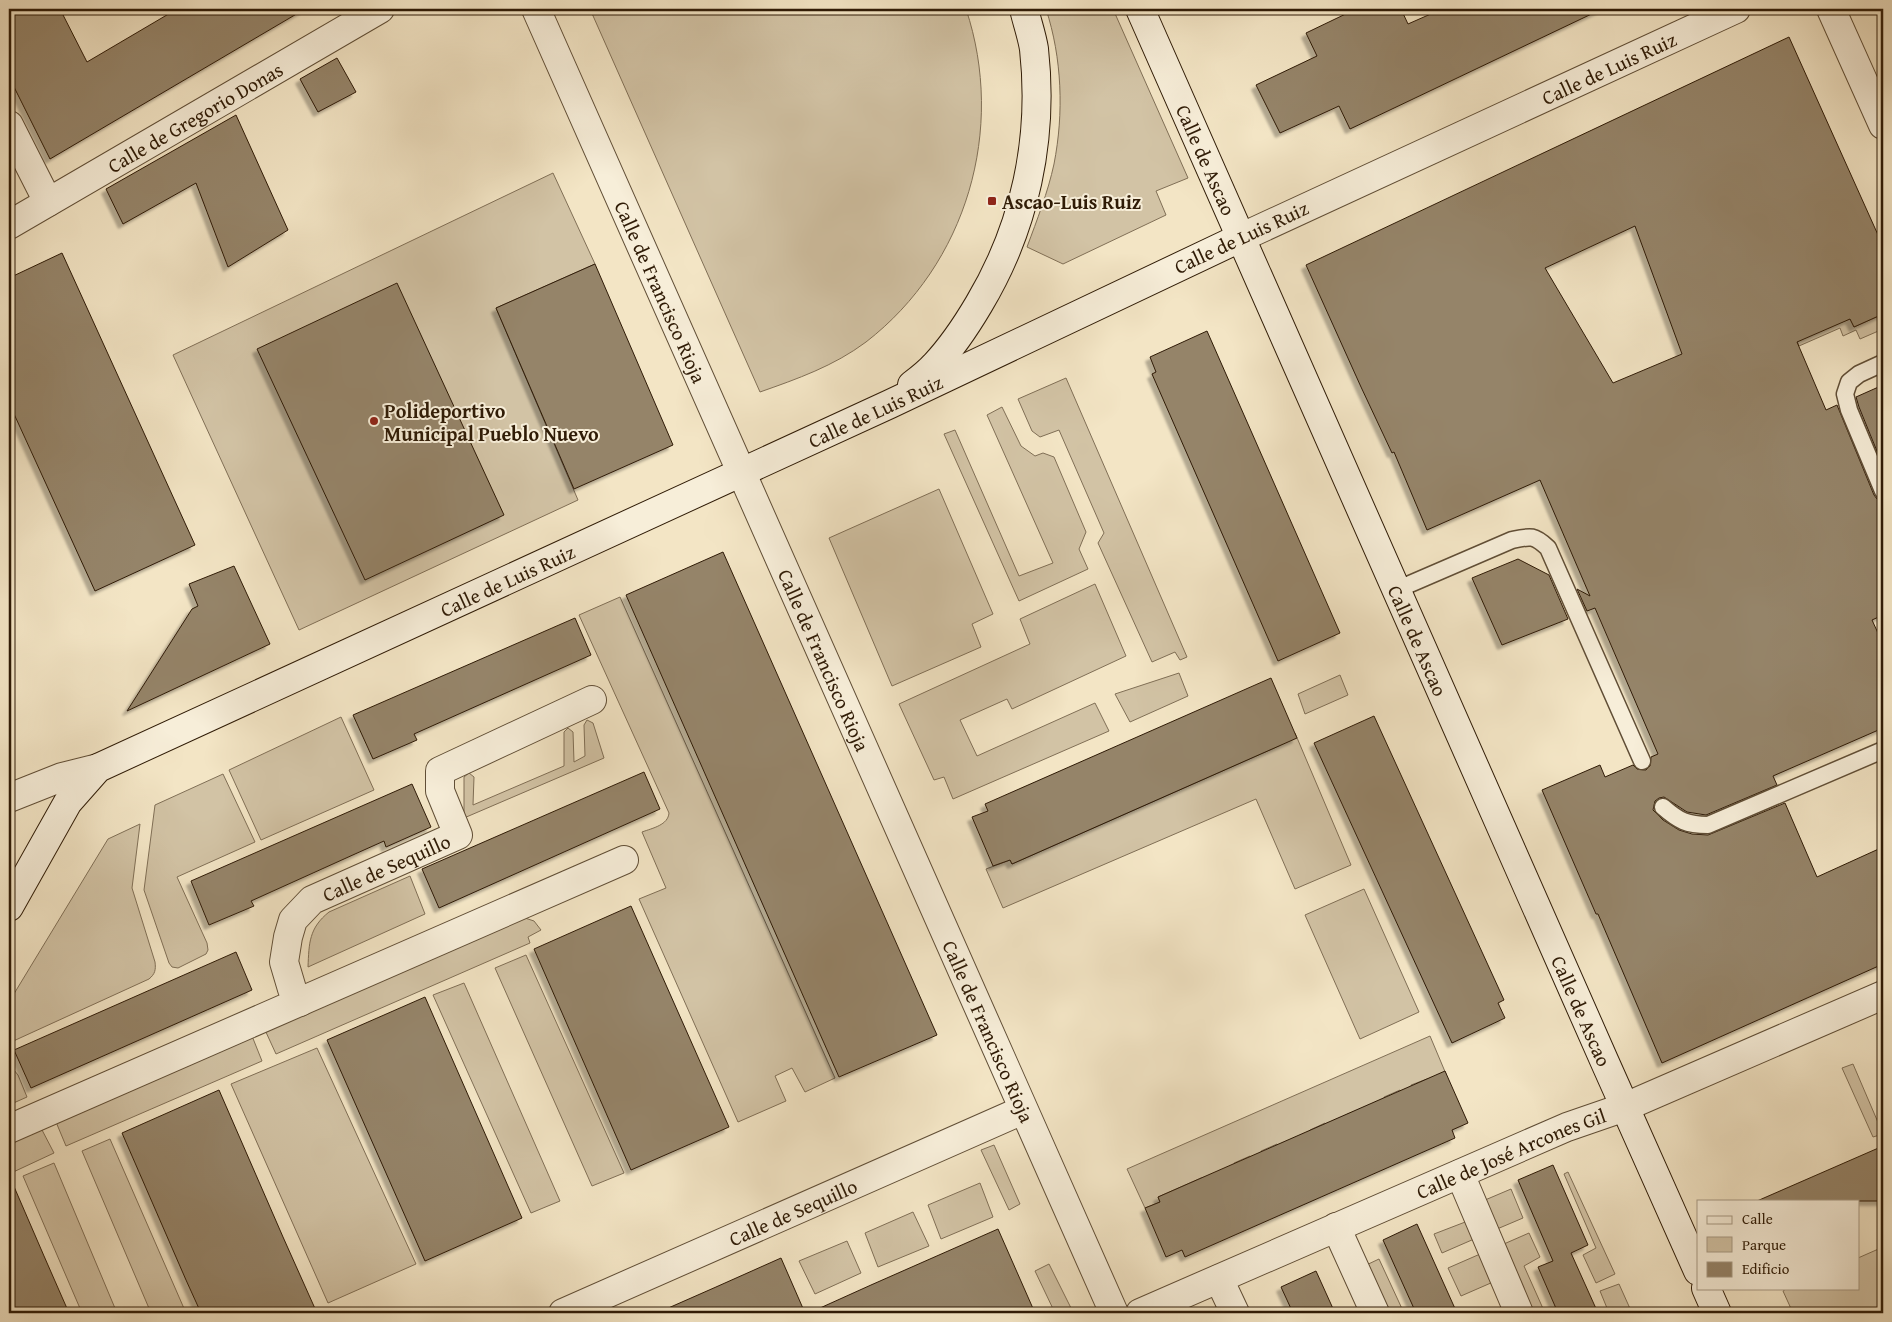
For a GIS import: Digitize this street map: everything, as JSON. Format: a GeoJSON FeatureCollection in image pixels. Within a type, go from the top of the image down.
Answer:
{"type":"FeatureCollection","features":[{"type":"Feature","properties":{"kind":"street","name":"Calle de Gregorio Donas"},"geometry":{"type":"LineString","coordinates":[[9,226],[380,9]]}},
{"type":"Feature","properties":{"kind":"street","name":"Calle de Francisco Rioja"},"geometry":{"type":"LineString","coordinates":[[536,9],[1114,1313]]}},
{"type":"Feature","properties":{"kind":"street"},"geometry":{"type":"LineString","coordinates":[[890,404],[935,366],[962,332],[990,285],[1012,238],[1032,167],[1036,111],[1034,48],[1024,9]]}},
{"type":"Feature","properties":{"kind":"street","name":"Calle de Ascao"},"geometry":{"type":"LineString","coordinates":[[1140,9],[1697,1269]]}},
{"type":"Feature","properties":{"kind":"street","name":"Calle de Luis Ruiz"},"geometry":{"type":"LineString","coordinates":[[9,798],[62,777],[98,768],[890,404],[1240,238],[1736,9]]}},
{"type":"Feature","properties":{"kind":"street"},"geometry":{"type":"LineString","coordinates":[[1831,9],[1883,125]]}},
{"type":"Feature","properties":{"kind":"street"},"geometry":{"type":"LineString","coordinates":[[9,125],[48,202]]}},
{"type":"Feature","properties":{"kind":"street","name":"Calle de Sequillo"},"geometry":{"type":"LineString","coordinates":[[300,1002],[292,989],[284,962],[293,920],[312,900],[458,835],[440,791],[440,771],[592,700]]}},
{"type":"Feature","properties":{"kind":"street"},"geometry":{"type":"LineString","coordinates":[[9,907],[68,802],[98,768]]}},
{"type":"Feature","properties":{"kind":"street"},"geometry":{"type":"LineString","coordinates":[[9,1128],[624,860]]}},
{"type":"Feature","properties":{"kind":"street","name":"Calle de José Arcones Gil"},"geometry":{"type":"LineString","coordinates":[[1140,1313],[1567,1126],[1624,1107],[1883,995]]}},
{"type":"Feature","properties":{"kind":"street","name":"Calle de Sequillo"},"geometry":{"type":"LineString","coordinates":[[563,1313],[1023,1110]]}},
{"type":"Feature","properties":{"kind":"street"},"geometry":{"type":"LineString","coordinates":[[1460,1174],[1519,1313]]}},
{"type":"Feature","properties":{"kind":"street"},"geometry":{"type":"LineString","coordinates":[[1336,1227],[1375,1313]]}},
{"type":"Feature","properties":{"kind":"street"},"geometry":{"type":"LineString","coordinates":[[1219,1279],[1235,1313]]}},
{"type":"Feature","properties":{"kind":"street"},"geometry":{"type":"LineString","coordinates":[[1707,1290],[1717,1313]]}},
{"type":"Feature","properties":{"kind":"lane"},"geometry":{"type":"LineString","coordinates":[[1883,364],[1859,374],[1849,382],[1845,394],[1849,410],[1883,491]]}},
{"type":"Feature","properties":{"kind":"lane"},"geometry":{"type":"LineString","coordinates":[[1396,590],[1512,540],[1526,537],[1538,539],[1548,548],[1642,761]]}},
{"type":"Feature","properties":{"kind":"lane"},"geometry":{"type":"LineString","coordinates":[[1663,807],[1677,819],[1692,825],[1708,825],[1883,750]]}},
{"type":"Feature","properties":{"kind":"green space"},"geometry":{"type":"Polygon","coordinates":[[[590,9],[966,9],[977,55],[981,101],[979,147],[969,191],[953,234],[930,274],[901,310],[854,351],[801,377],[760,392],[590,9]]]}},
{"type":"Feature","properties":{"kind":"green space"},"geometry":{"type":"Polygon","coordinates":[[[1046,9],[1113,9],[1188,178],[1156,191],[1166,215],[1063,264],[1027,247],[1052,174],[1059,125],[1060,86],[1058,66],[1046,9]]]}},
{"type":"Feature","properties":{"kind":"green space","name":"Polideportivo Municipal Pueblo Nuevo"},"geometry":{"type":"Polygon","coordinates":[[[553,173],[595,264],[496,308],[578,500],[299,630],[173,355],[553,173]]]}},
{"type":"Feature","properties":{"kind":"green space"},"geometry":{"type":"Polygon","coordinates":[[[1883,314],[1883,329],[1860,339],[1856,330],[1843,336],[1840,328],[1799,346],[1796,339],[1850,319],[1854,327],[1883,314]]]}},
{"type":"Feature","properties":{"kind":"green space"},"geometry":{"type":"Polygon","coordinates":[[[1066,378],[1187,657],[1180,660],[1175,652],[1152,662],[1098,543],[1104,533],[1059,430],[1040,437],[1032,431],[1018,399],[1066,378]]]}},
{"type":"Feature","properties":{"kind":"green space"},"geometry":{"type":"Polygon","coordinates":[[[1002,407],[1021,446],[1035,456],[1043,453],[1054,457],[1086,532],[1079,549],[1088,569],[1019,601],[944,434],[955,430],[1019,576],[1053,563],[987,415],[1002,407]]]}},
{"type":"Feature","properties":{"kind":"green space"},"geometry":{"type":"Polygon","coordinates":[[[939,489],[993,614],[972,624],[981,647],[892,686],[829,538],[939,489]]]}},
{"type":"Feature","properties":{"kind":"green space"},"geometry":{"type":"Polygon","coordinates":[[[1095,584],[1126,656],[1012,709],[1007,699],[960,720],[977,756],[1095,703],[1109,731],[953,799],[944,777],[934,780],[899,704],[1030,644],[1020,619],[1095,584]]]}},
{"type":"Feature","properties":{"kind":"green space"},"geometry":{"type":"Polygon","coordinates":[[[620,597],[835,1078],[805,1092],[792,1068],[775,1076],[786,1101],[738,1122],[639,899],[666,888],[642,832],[663,823],[669,813],[579,615],[620,597]]]}},
{"type":"Feature","properties":{"kind":"green space"},"geometry":{"type":"Polygon","coordinates":[[[1179,673],[1188,696],[1130,722],[1115,694],[1179,673]]]}},
{"type":"Feature","properties":{"kind":"green space"},"geometry":{"type":"Polygon","coordinates":[[[1340,675],[1348,695],[1305,714],[1298,694],[1340,675]]]}},
{"type":"Feature","properties":{"kind":"green space"},"geometry":{"type":"Polygon","coordinates":[[[341,717],[374,790],[261,840],[229,770],[341,717]]]}},
{"type":"Feature","properties":{"kind":"green space"},"geometry":{"type":"Polygon","coordinates":[[[587,720],[593,723],[604,758],[464,818],[464,777],[469,773],[474,777],[473,805],[564,766],[564,732],[568,728],[573,732],[574,762],[585,756],[584,725],[587,720]]]}},
{"type":"Feature","properties":{"kind":"green space"},"geometry":{"type":"Polygon","coordinates":[[[1295,733],[1351,865],[1295,889],[1256,799],[1003,908],[986,869],[1010,860],[1012,864],[1281,745],[1295,733]]]}},
{"type":"Feature","properties":{"kind":"green space"},"geometry":{"type":"Polygon","coordinates":[[[223,774],[255,842],[177,877],[207,943],[208,950],[206,954],[178,968],[172,967],[144,890],[155,805],[223,774]]]}},
{"type":"Feature","properties":{"kind":"green space"},"geometry":{"type":"Polygon","coordinates":[[[140,824],[132,888],[155,962],[154,974],[149,979],[9,1043],[9,1002],[108,839],[140,824]]]}},
{"type":"Feature","properties":{"kind":"green space"},"geometry":{"type":"Polygon","coordinates":[[[410,876],[425,914],[308,967],[311,936],[322,918],[329,912],[410,876]]]}},
{"type":"Feature","properties":{"kind":"green space"},"geometry":{"type":"Polygon","coordinates":[[[1364,889],[1419,1012],[1360,1039],[1305,915],[1364,889]]]}},
{"type":"Feature","properties":{"kind":"green space"},"geometry":{"type":"Polygon","coordinates":[[[525,918],[534,921],[541,930],[528,937],[530,943],[276,1054],[265,1030],[525,918]]]}},
{"type":"Feature","properties":{"kind":"green space"},"geometry":{"type":"Polygon","coordinates":[[[526,955],[624,1173],[592,1186],[495,968],[526,955]]]}},
{"type":"Feature","properties":{"kind":"green space"},"geometry":{"type":"Polygon","coordinates":[[[464,983],[560,1201],[531,1213],[433,995],[464,983]]]}},
{"type":"Feature","properties":{"kind":"green space"},"geometry":{"type":"Polygon","coordinates":[[[252,1036],[262,1061],[66,1146],[56,1122],[252,1036]]]}},
{"type":"Feature","properties":{"kind":"green space"},"geometry":{"type":"Polygon","coordinates":[[[1430,1036],[1446,1074],[1411,1085],[1413,1090],[1403,1094],[1400,1090],[1384,1097],[1386,1102],[1348,1114],[1327,1127],[1325,1123],[1310,1130],[1311,1135],[1279,1149],[1277,1144],[1261,1151],[1263,1156],[1253,1161],[1250,1156],[1234,1163],[1236,1169],[1201,1178],[1158,1197],[1160,1202],[1145,1208],[1127,1169],[1430,1036]]]}},
{"type":"Feature","properties":{"kind":"green space"},"geometry":{"type":"Polygon","coordinates":[[[317,1048],[416,1264],[328,1303],[231,1084],[317,1048]]]}},
{"type":"Feature","properties":{"kind":"green space"},"geometry":{"type":"Polygon","coordinates":[[[9,1064],[18,1075],[27,1097],[9,1105],[9,1064]]]}},
{"type":"Feature","properties":{"kind":"green space"},"geometry":{"type":"Polygon","coordinates":[[[1853,1064],[1883,1134],[1873,1137],[1842,1068],[1853,1064]]]}},
{"type":"Feature","properties":{"kind":"green space"},"geometry":{"type":"Polygon","coordinates":[[[41,1128],[54,1153],[9,1174],[9,1142],[41,1128]]]}},
{"type":"Feature","properties":{"kind":"green space"},"geometry":{"type":"Polygon","coordinates":[[[110,1139],[186,1313],[151,1313],[82,1151],[110,1139]]]}},
{"type":"Feature","properties":{"kind":"green space"},"geometry":{"type":"Polygon","coordinates":[[[994,1145],[1020,1204],[1009,1210],[981,1150],[994,1145]]]}},
{"type":"Feature","properties":{"kind":"green space"},"geometry":{"type":"Polygon","coordinates":[[[54,1163],[117,1313],[82,1313],[23,1176],[54,1163]]]}},
{"type":"Feature","properties":{"kind":"green space"},"geometry":{"type":"Polygon","coordinates":[[[1568,1172],[1615,1274],[1596,1283],[1583,1255],[1596,1248],[1564,1174],[1568,1172]]]}},
{"type":"Feature","properties":{"kind":"green space"},"geometry":{"type":"Polygon","coordinates":[[[980,1183],[993,1217],[941,1239],[928,1205],[980,1183]]]}},
{"type":"Feature","properties":{"kind":"green space"},"geometry":{"type":"Polygon","coordinates":[[[1511,1189],[1523,1218],[1490,1232],[1478,1203],[1511,1189]]]}},
{"type":"Feature","properties":{"kind":"green space"},"geometry":{"type":"Polygon","coordinates":[[[913,1212],[929,1246],[878,1267],[865,1233],[913,1212]]]}},
{"type":"Feature","properties":{"kind":"green space"},"geometry":{"type":"Polygon","coordinates":[[[1473,1219],[1481,1236],[1442,1253],[1434,1234],[1473,1219]]]}},
{"type":"Feature","properties":{"kind":"green space"},"geometry":{"type":"Polygon","coordinates":[[[1529,1233],[1540,1257],[1524,1266],[1545,1313],[1525,1313],[1497,1247],[1529,1233]]]}},
{"type":"Feature","properties":{"kind":"green space"},"geometry":{"type":"Polygon","coordinates":[[[847,1241],[861,1273],[815,1294],[799,1261],[847,1241]]]}},
{"type":"Feature","properties":{"kind":"green space"},"geometry":{"type":"Polygon","coordinates":[[[1883,1247],[1883,1313],[1793,1313],[1783,1291],[1785,1290],[1860,1290],[1860,1257],[1883,1247]]]}},
{"type":"Feature","properties":{"kind":"green space"},"geometry":{"type":"Polygon","coordinates":[[[1487,1251],[1500,1279],[1461,1296],[1448,1268],[1487,1251]]]}},
{"type":"Feature","properties":{"kind":"green space"},"geometry":{"type":"Polygon","coordinates":[[[1379,1259],[1404,1313],[1380,1313],[1360,1268],[1379,1259]]]}},
{"type":"Feature","properties":{"kind":"green space"},"geometry":{"type":"Polygon","coordinates":[[[1049,1264],[1073,1312],[1055,1313],[1035,1271],[1049,1264]]]}},
{"type":"Feature","properties":{"kind":"green space"},"geometry":{"type":"Polygon","coordinates":[[[1619,1284],[1632,1313],[1609,1313],[1600,1291],[1619,1284]]]}},
{"type":"Feature","properties":{"kind":"building"},"geometry":{"type":"Polygon","coordinates":[[[9,9],[60,9],[87,62],[177,9],[305,9],[50,159],[9,77],[9,9]]]}},
{"type":"Feature","properties":{"kind":"building"},"geometry":{"type":"Polygon","coordinates":[[[1356,9],[1401,9],[1408,24],[1442,9],[1602,9],[1350,129],[1339,106],[1280,133],[1256,85],[1317,56],[1306,33],[1356,9]]]}},
{"type":"Feature","properties":{"kind":"building"},"geometry":{"type":"Polygon","coordinates":[[[1789,37],[1883,246],[1883,314],[1854,327],[1850,319],[1797,342],[1826,410],[1837,405],[1874,495],[1877,499],[1883,501],[1883,615],[1872,620],[1883,644],[1883,728],[1773,776],[1777,785],[1706,815],[1687,812],[1664,797],[1655,801],[1653,810],[1663,820],[1679,830],[1692,834],[1708,835],[1785,803],[1817,877],[1883,847],[1883,964],[1662,1063],[1542,790],[1600,765],[1605,777],[1633,765],[1637,769],[1646,770],[1650,766],[1651,757],[1658,754],[1595,608],[1587,611],[1577,589],[1590,596],[1540,480],[1427,530],[1394,452],[1392,453],[1306,265],[1789,37]],[[1635,226],[1545,268],[1613,383],[1682,354],[1635,226]]]}},
{"type":"Feature","properties":{"kind":"building"},"geometry":{"type":"Polygon","coordinates":[[[337,58],[356,92],[318,112],[300,79],[337,58]]]}},
{"type":"Feature","properties":{"kind":"building"},"geometry":{"type":"Polygon","coordinates":[[[236,115],[288,230],[228,267],[196,183],[123,224],[106,189],[236,115]]]}},
{"type":"Feature","properties":{"kind":"building"},"geometry":{"type":"Polygon","coordinates":[[[62,253],[195,545],[95,591],[9,403],[9,278],[62,253]]]}},
{"type":"Feature","properties":{"kind":"building"},"geometry":{"type":"Polygon","coordinates":[[[595,264],[673,445],[574,489],[496,308],[595,264]]]}},
{"type":"Feature","properties":{"kind":"building"},"geometry":{"type":"Polygon","coordinates":[[[397,283],[504,515],[365,580],[257,349],[397,283]]]}},
{"type":"Feature","properties":{"kind":"building"},"geometry":{"type":"Polygon","coordinates":[[[1207,331],[1340,633],[1278,661],[1152,374],[1156,372],[1150,357],[1207,331]]]}},
{"type":"Feature","properties":{"kind":"building"},"geometry":{"type":"Polygon","coordinates":[[[1883,385],[1883,466],[1856,397],[1883,385]]]}},
{"type":"Feature","properties":{"kind":"building"},"geometry":{"type":"Polygon","coordinates":[[[723,552],[937,1035],[839,1077],[626,595],[723,552]]]}},
{"type":"Feature","properties":{"kind":"building"},"geometry":{"type":"Polygon","coordinates":[[[1518,559],[1549,575],[1568,619],[1502,645],[1472,578],[1518,559]]]}},
{"type":"Feature","properties":{"kind":"building"},"geometry":{"type":"Polygon","coordinates":[[[234,566],[270,644],[127,711],[192,609],[198,606],[189,584],[234,566]]]}},
{"type":"Feature","properties":{"kind":"building"},"geometry":{"type":"Polygon","coordinates":[[[575,618],[591,655],[414,734],[417,740],[373,759],[353,715],[575,618]]]}},
{"type":"Feature","properties":{"kind":"building"},"geometry":{"type":"Polygon","coordinates":[[[1271,678],[1297,738],[1012,864],[1010,860],[993,866],[972,817],[988,811],[985,804],[1271,678]]]}},
{"type":"Feature","properties":{"kind":"building"},"geometry":{"type":"Polygon","coordinates":[[[1374,716],[1504,1000],[1498,1003],[1505,1018],[1452,1043],[1314,743],[1374,716]]]}},
{"type":"Feature","properties":{"kind":"building"},"geometry":{"type":"Polygon","coordinates":[[[644,772],[660,809],[439,908],[422,869],[644,772]]]}},
{"type":"Feature","properties":{"kind":"building"},"geometry":{"type":"Polygon","coordinates":[[[412,784],[431,827],[386,847],[384,841],[251,901],[254,906],[209,925],[191,881],[412,784]]]}},
{"type":"Feature","properties":{"kind":"building"},"geometry":{"type":"Polygon","coordinates":[[[631,906],[729,1127],[631,1170],[534,949],[631,906]]]}},
{"type":"Feature","properties":{"kind":"building"},"geometry":{"type":"Polygon","coordinates":[[[236,952],[252,990],[31,1088],[14,1050],[236,952]]]}},
{"type":"Feature","properties":{"kind":"building"},"geometry":{"type":"Polygon","coordinates":[[[425,997],[522,1218],[425,1261],[327,1040],[425,997]]]}},
{"type":"Feature","properties":{"kind":"building"},"geometry":{"type":"Polygon","coordinates":[[[1445,1071],[1468,1123],[1452,1130],[1455,1138],[1185,1257],[1182,1250],[1166,1257],[1145,1208],[1160,1202],[1158,1197],[1445,1071]]]}},
{"type":"Feature","properties":{"kind":"building"},"geometry":{"type":"Polygon","coordinates":[[[219,1090],[317,1313],[201,1313],[186,1280],[122,1133],[219,1090]]]}},
{"type":"Feature","properties":{"kind":"building"},"geometry":{"type":"Polygon","coordinates":[[[1883,1146],[1883,1201],[1759,1200],[1883,1146]]]}},
{"type":"Feature","properties":{"kind":"building"},"geometry":{"type":"Polygon","coordinates":[[[1553,1165],[1588,1245],[1571,1253],[1598,1313],[1558,1313],[1538,1267],[1553,1261],[1518,1180],[1553,1165]]]}},
{"type":"Feature","properties":{"kind":"building"},"geometry":{"type":"Polygon","coordinates":[[[9,1175],[44,1256],[69,1313],[9,1313],[9,1175]]]}},
{"type":"Feature","properties":{"kind":"building"},"geometry":{"type":"Polygon","coordinates":[[[1417,1224],[1457,1313],[1416,1313],[1383,1240],[1417,1224]]]}},
{"type":"Feature","properties":{"kind":"building"},"geometry":{"type":"Polygon","coordinates":[[[998,1229],[1035,1313],[809,1313],[871,1285],[998,1229]]]}},
{"type":"Feature","properties":{"kind":"building"},"geometry":{"type":"Polygon","coordinates":[[[781,1258],[805,1313],[657,1313],[716,1287],[781,1258]]]}},
{"type":"Feature","properties":{"kind":"building"},"geometry":{"type":"Polygon","coordinates":[[[1316,1271],[1335,1313],[1293,1313],[1281,1287],[1316,1271]]]}},
{"type":"Feature","properties":{"kind":"place","name":"Ascao-Luis Ruiz"},"geometry":{"type":"Point","coordinates":[992,201]}},
{"type":"Feature","properties":{"kind":"place","name":"Polideportivo Municipal Pueblo Nuevo"},"geometry":{"type":"Point","coordinates":[374,421]}}]}
